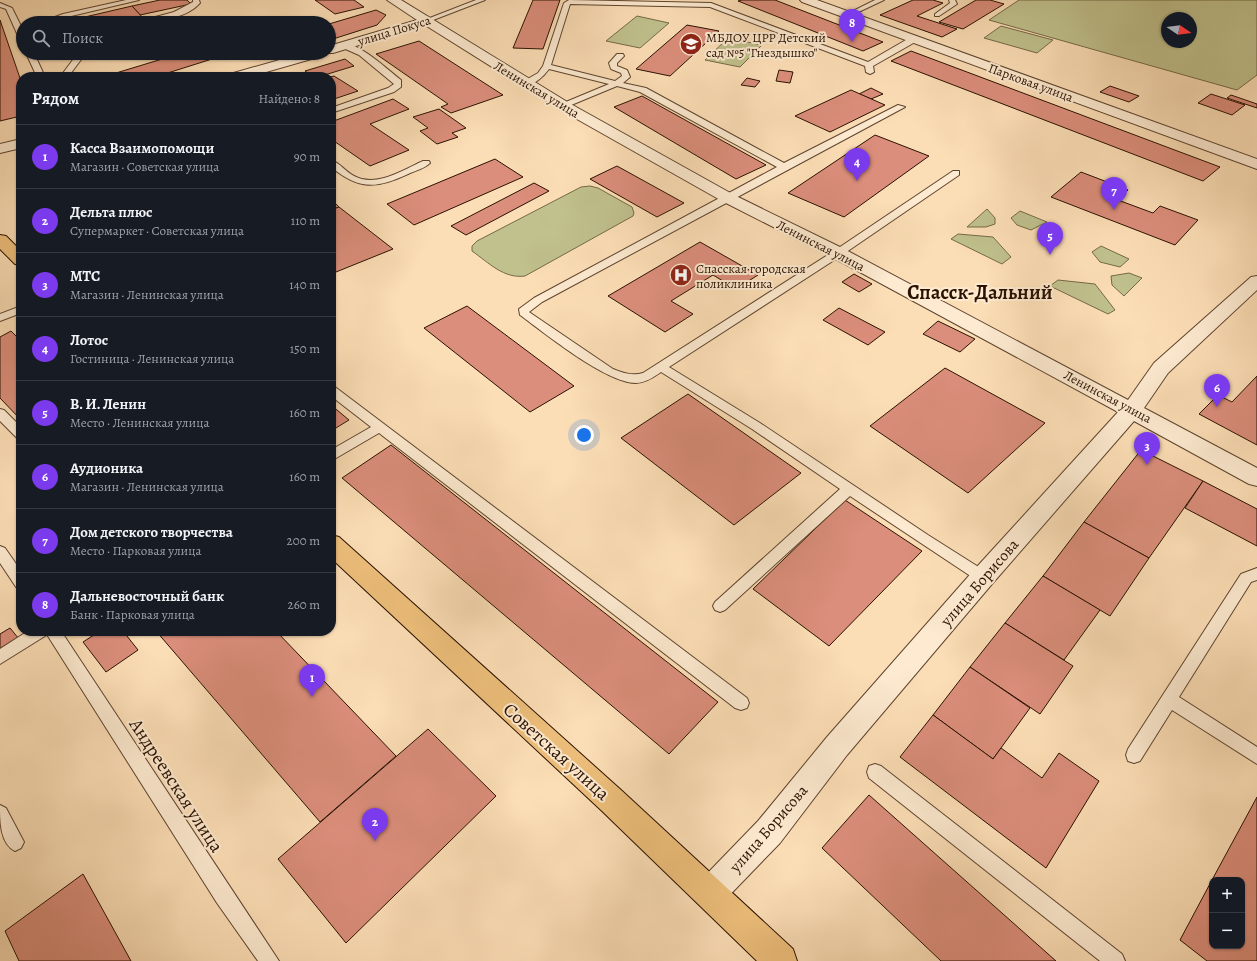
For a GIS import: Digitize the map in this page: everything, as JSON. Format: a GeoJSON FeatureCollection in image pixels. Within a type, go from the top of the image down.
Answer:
{"type":"FeatureCollection","features":[{"type":"Feature","properties":{"kind":"main road"},"geometry":{"type":"LineString","coordinates":[[0,240],[16,255]]}},
{"type":"Feature","properties":{"kind":"main road","name":"Советская улица"},"geometry":{"type":"LineString","coordinates":[[336,549],[710,892],[781,961]]}},
{"type":"Feature","properties":{"kind":"street","name":"Ленинская улица"},"geometry":{"type":"LineString","coordinates":[[393,0],[564,106],[728,198],[838,253],[1257,478]]}},
{"type":"Feature","properties":{"kind":"street","name":"Парковая улица"},"geometry":{"type":"LineString","coordinates":[[806,0],[1257,164]]}},
{"type":"Feature","properties":{"kind":"street","name":"улица Покуса"},"geometry":{"type":"LineString","coordinates":[[336,48],[426,21]]}},
{"type":"Feature","properties":{"kind":"street"},"geometry":{"type":"LineString","coordinates":[[252,72],[294,60]]}},
{"type":"Feature","properties":{"kind":"street"},"geometry":{"type":"LineString","coordinates":[[0,149],[16,144]]}},
{"type":"Feature","properties":{"kind":"street","name":"улица Борисова"},"geometry":{"type":"LineString","coordinates":[[710,892],[769,832],[837,746],[983,576],[1132,410],[1161,368],[1257,281]]}},
{"type":"Feature","properties":{"kind":"lane"},"geometry":{"type":"LineString","coordinates":[[62,16],[136,0]]}},
{"type":"Feature","properties":{"kind":"lane"},"geometry":{"type":"LineString","coordinates":[[161,16],[192,7],[197,3],[196,0]]}},
{"type":"Feature","properties":{"kind":"lane","name":"улица Покуса"},"geometry":{"type":"LineString","coordinates":[[426,21],[482,0]]}},
{"type":"Feature","properties":{"kind":"lane"},"geometry":{"type":"LineString","coordinates":[[527,83],[541,75],[547,66],[567,3],[572,0],[711,5],[869,68],[914,39]]}},
{"type":"Feature","properties":{"kind":"lane"},"geometry":{"type":"LineString","coordinates":[[848,15],[881,0]]}},
{"type":"Feature","properties":{"kind":"lane"},"geometry":{"type":"LineString","coordinates":[[937,15],[954,4],[952,0]]}},
{"type":"Feature","properties":{"kind":"lane"},"geometry":{"type":"LineString","coordinates":[[0,5],[9,8],[16,23]]}},
{"type":"Feature","properties":{"kind":"lane"},"geometry":{"type":"LineString","coordinates":[[336,109],[391,90],[398,85],[398,82],[362,53],[344,45]]}},
{"type":"Feature","properties":{"kind":"lane"},"geometry":{"type":"LineString","coordinates":[[564,106],[615,84],[626,77],[624,72],[614,67],[613,63],[620,56]]}},
{"type":"Feature","properties":{"kind":"lane"},"geometry":{"type":"LineString","coordinates":[[33,60],[39,72]]}},
{"type":"Feature","properties":{"kind":"lane"},"geometry":{"type":"LineString","coordinates":[[68,72],[77,60]]}},
{"type":"Feature","properties":{"kind":"lane"},"geometry":{"type":"LineString","coordinates":[[547,66],[643,90],[784,167]]}},
{"type":"Feature","properties":{"kind":"lane"},"geometry":{"type":"LineString","coordinates":[[901,107],[784,167],[524,309],[524,313],[609,372],[626,378],[637,379],[647,376],[838,253],[956,173]]}},
{"type":"Feature","properties":{"kind":"lane"},"geometry":{"type":"LineString","coordinates":[[336,167],[354,180],[368,183],[385,180],[426,163]]}},
{"type":"Feature","properties":{"kind":"lane"},"geometry":{"type":"LineString","coordinates":[[0,318],[16,311]]}},
{"type":"Feature","properties":{"kind":"lane"},"geometry":{"type":"LineString","coordinates":[[661,367],[756,426],[944,552],[983,576]]}},
{"type":"Feature","properties":{"kind":"lane"},"geometry":{"type":"LineString","coordinates":[[336,394],[378,428],[741,703]]}},
{"type":"Feature","properties":{"kind":"lane"},"geometry":{"type":"LineString","coordinates":[[0,413],[16,430]]}},
{"type":"Feature","properties":{"kind":"lane"},"geometry":{"type":"LineString","coordinates":[[336,453],[378,428]]}},
{"type":"Feature","properties":{"kind":"lane"},"geometry":{"type":"LineString","coordinates":[[720,606],[849,489]]}},
{"type":"Feature","properties":{"kind":"lane"},"geometry":{"type":"LineString","coordinates":[[0,552],[16,576]]}},
{"type":"Feature","properties":{"kind":"lane"},"geometry":{"type":"LineString","coordinates":[[1134,755],[1246,578],[1257,574]]}},
{"type":"Feature","properties":{"kind":"lane"},"geometry":{"type":"LineString","coordinates":[[0,657],[32,636]]}},
{"type":"Feature","properties":{"kind":"lane","name":"Андреевская улица"},"geometry":{"type":"LineString","coordinates":[[56,636],[224,896],[269,961]]}},
{"type":"Feature","properties":{"kind":"lane"},"geometry":{"type":"LineString","coordinates":[[1169,699],[1257,756]]}},
{"type":"Feature","properties":{"kind":"lane"},"geometry":{"type":"LineString","coordinates":[[876,772],[1115,961]]}},
{"type":"Feature","properties":{"kind":"lane"},"geometry":{"type":"LineString","coordinates":[[0,814],[15,842]]}},
{"type":"Feature","properties":{"kind":"green space"},"geometry":{"type":"Polygon","coordinates":[[[1019,0],[1257,0],[1257,75],[1237,90],[989,20],[1019,0]]]}},
{"type":"Feature","properties":{"kind":"green space"},"geometry":{"type":"Polygon","coordinates":[[[637,16],[669,23],[640,48],[606,41],[637,16]]]}},
{"type":"Feature","properties":{"kind":"green space"},"geometry":{"type":"Polygon","coordinates":[[[1001,26],[1053,40],[1037,53],[984,38],[1001,26]]]}},
{"type":"Feature","properties":{"kind":"green space"},"geometry":{"type":"Polygon","coordinates":[[[728,38],[762,45],[740,67],[705,60],[728,38]]]}},
{"type":"Feature","properties":{"kind":"green space"},"geometry":{"type":"Polygon","coordinates":[[[590,186],[598,188],[632,207],[634,213],[633,216],[525,276],[503,273],[472,251],[472,246],[477,241],[581,187],[590,186]]]}},
{"type":"Feature","properties":{"kind":"green space"},"geometry":{"type":"Polygon","coordinates":[[[987,209],[995,218],[995,224],[986,227],[967,227],[987,209]]]}},
{"type":"Feature","properties":{"kind":"green space"},"geometry":{"type":"Polygon","coordinates":[[[1020,211],[1047,222],[1031,230],[1017,225],[1011,218],[1020,211]]]}},
{"type":"Feature","properties":{"kind":"green space"},"geometry":{"type":"Polygon","coordinates":[[[958,234],[993,237],[1011,257],[1002,264],[951,239],[958,234]]]}},
{"type":"Feature","properties":{"kind":"green space"},"geometry":{"type":"Polygon","coordinates":[[[1101,246],[1129,259],[1120,267],[1100,262],[1092,252],[1101,246]]]}},
{"type":"Feature","properties":{"kind":"green space"},"geometry":{"type":"Polygon","coordinates":[[[1129,273],[1142,278],[1124,296],[1112,285],[1111,276],[1129,273]]]}},
{"type":"Feature","properties":{"kind":"green space"},"geometry":{"type":"Polygon","coordinates":[[[1058,280],[1095,284],[1115,310],[1108,314],[1050,286],[1058,280]]]}},
{"type":"Feature","properties":{"kind":"building"},"geometry":{"type":"Polygon","coordinates":[[[160,0],[187,0],[191,4],[140,15],[132,6],[160,0]]]}},
{"type":"Feature","properties":{"kind":"building"},"geometry":{"type":"Polygon","coordinates":[[[315,0],[354,0],[364,7],[335,14],[315,0]]]}},
{"type":"Feature","properties":{"kind":"building"},"geometry":{"type":"Polygon","coordinates":[[[533,0],[560,0],[543,49],[513,48],[533,0]]]}},
{"type":"Feature","properties":{"kind":"building"},"geometry":{"type":"Polygon","coordinates":[[[775,0],[883,42],[863,51],[738,1],[775,0]]]}},
{"type":"Feature","properties":{"kind":"building"},"geometry":{"type":"Polygon","coordinates":[[[913,0],[933,0],[943,3],[917,16],[957,29],[942,37],[880,15],[913,0]]]}},
{"type":"Feature","properties":{"kind":"building"},"geometry":{"type":"Polygon","coordinates":[[[976,0],[990,0],[1004,4],[963,29],[939,22],[976,0]]]}},
{"type":"Feature","properties":{"kind":"building"},"geometry":{"type":"Polygon","coordinates":[[[132,6],[141,16],[89,16],[132,6]]]}},
{"type":"Feature","properties":{"kind":"building"},"geometry":{"type":"Polygon","coordinates":[[[376,10],[386,15],[377,25],[336,38],[336,22],[376,10]]]}},
{"type":"Feature","properties":{"kind":"building"},"geometry":{"type":"Polygon","coordinates":[[[0,20],[18,72],[16,72],[16,117],[0,121],[0,20]]]}},
{"type":"Feature","properties":{"kind":"building"},"geometry":{"type":"Polygon","coordinates":[[[687,25],[719,31],[670,76],[636,69],[687,25]]]}},
{"type":"Feature","properties":{"kind":"building"},"geometry":{"type":"Polygon","coordinates":[[[419,41],[503,95],[451,113],[441,107],[448,104],[376,54],[419,41]]]}},
{"type":"Feature","properties":{"kind":"building"},"geometry":{"type":"Polygon","coordinates":[[[911,51],[1220,167],[1203,181],[891,61],[911,51]]]}},
{"type":"Feature","properties":{"kind":"building"},"geometry":{"type":"Polygon","coordinates":[[[345,59],[354,66],[334,72],[305,71],[345,59]]]}},
{"type":"Feature","properties":{"kind":"building"},"geometry":{"type":"Polygon","coordinates":[[[159,60],[209,60],[171,72],[119,72],[159,60]]]}},
{"type":"Feature","properties":{"kind":"building"},"geometry":{"type":"Polygon","coordinates":[[[779,70],[793,72],[790,83],[776,81],[779,70]]]}},
{"type":"Feature","properties":{"kind":"building"},"geometry":{"type":"Polygon","coordinates":[[[336,77],[358,91],[336,98],[336,77]]]}},
{"type":"Feature","properties":{"kind":"building"},"geometry":{"type":"Polygon","coordinates":[[[747,78],[760,81],[755,87],[741,85],[747,78]]]}},
{"type":"Feature","properties":{"kind":"building"},"geometry":{"type":"Polygon","coordinates":[[[1110,86],[1139,96],[1129,102],[1100,92],[1110,86]]]}},
{"type":"Feature","properties":{"kind":"building"},"geometry":{"type":"Polygon","coordinates":[[[871,88],[883,94],[871,99],[859,94],[871,88]]]}},
{"type":"Feature","properties":{"kind":"building"},"geometry":{"type":"Polygon","coordinates":[[[851,90],[885,105],[830,132],[795,116],[851,90]]]}},
{"type":"Feature","properties":{"kind":"building"},"geometry":{"type":"Polygon","coordinates":[[[1211,94],[1245,105],[1232,115],[1198,103],[1211,94]]]}},
{"type":"Feature","properties":{"kind":"building"},"geometry":{"type":"Polygon","coordinates":[[[1231,95],[1257,104],[1257,108],[1227,98],[1231,95]]]}},
{"type":"Feature","properties":{"kind":"building"},"geometry":{"type":"Polygon","coordinates":[[[642,96],[766,165],[736,179],[614,107],[642,96]]]}},
{"type":"Feature","properties":{"kind":"building"},"geometry":{"type":"Polygon","coordinates":[[[393,99],[409,109],[370,124],[409,150],[370,166],[336,142],[336,120],[393,99]]]}},
{"type":"Feature","properties":{"kind":"building"},"geometry":{"type":"Polygon","coordinates":[[[439,109],[466,128],[452,133],[458,137],[437,144],[420,131],[428,128],[413,117],[439,109]]]}},
{"type":"Feature","properties":{"kind":"building"},"geometry":{"type":"Polygon","coordinates":[[[875,135],[929,156],[844,217],[788,193],[875,135]]]}},
{"type":"Feature","properties":{"kind":"building"},"geometry":{"type":"Polygon","coordinates":[[[495,159],[523,177],[414,225],[387,204],[495,159]]]}},
{"type":"Feature","properties":{"kind":"building"},"geometry":{"type":"Polygon","coordinates":[[[617,166],[684,203],[657,217],[590,179],[617,166]]]}},
{"type":"Feature","properties":{"kind":"building"},"geometry":{"type":"Polygon","coordinates":[[[1081,172],[1128,190],[1118,200],[1153,213],[1160,206],[1198,220],[1175,245],[1051,197],[1081,172]]]}},
{"type":"Feature","properties":{"kind":"building"},"geometry":{"type":"Polygon","coordinates":[[[534,183],[549,191],[466,235],[451,226],[534,183]]]}},
{"type":"Feature","properties":{"kind":"building"},"geometry":{"type":"Polygon","coordinates":[[[339,207],[393,249],[336,272],[336,208],[339,207]]]}},
{"type":"Feature","properties":{"kind":"building"},"geometry":{"type":"Polygon","coordinates":[[[700,242],[758,275],[736,289],[713,275],[671,301],[693,314],[665,332],[608,296],[700,242]]]}},
{"type":"Feature","properties":{"kind":"building"},"geometry":{"type":"Polygon","coordinates":[[[854,274],[872,284],[859,292],[842,282],[854,274]]]}},
{"type":"Feature","properties":{"kind":"building"},"geometry":{"type":"Polygon","coordinates":[[[467,306],[574,386],[530,412],[424,328],[467,306]]]}},
{"type":"Feature","properties":{"kind":"building"},"geometry":{"type":"Polygon","coordinates":[[[839,308],[885,332],[868,345],[823,320],[839,308]]]}},
{"type":"Feature","properties":{"kind":"building"},"geometry":{"type":"Polygon","coordinates":[[[938,321],[975,339],[960,352],[923,334],[938,321]]]}},
{"type":"Feature","properties":{"kind":"building"},"geometry":{"type":"Polygon","coordinates":[[[11,331],[16,336],[16,415],[0,398],[0,337],[11,331]]]}},
{"type":"Feature","properties":{"kind":"building"},"geometry":{"type":"Polygon","coordinates":[[[945,368],[1045,423],[968,493],[870,426],[945,368]]]}},
{"type":"Feature","properties":{"kind":"building"},"geometry":{"type":"Polygon","coordinates":[[[1257,376],[1257,445],[1199,414],[1218,395],[1232,402],[1257,376]]]}},
{"type":"Feature","properties":{"kind":"building"},"geometry":{"type":"Polygon","coordinates":[[[688,394],[801,473],[734,525],[621,438],[688,394]]]}},
{"type":"Feature","properties":{"kind":"building"},"geometry":{"type":"Polygon","coordinates":[[[336,409],[349,420],[336,428],[336,409]]]}},
{"type":"Feature","properties":{"kind":"building"},"geometry":{"type":"Polygon","coordinates":[[[391,445],[718,702],[669,754],[342,478],[391,445]]]}},
{"type":"Feature","properties":{"kind":"building"},"geometry":{"type":"Polygon","coordinates":[[[1141,450],[1203,481],[1149,558],[1084,522],[1141,450]]]}},
{"type":"Feature","properties":{"kind":"building"},"geometry":{"type":"Polygon","coordinates":[[[1203,481],[1257,509],[1257,546],[1185,508],[1203,481]]]}},
{"type":"Feature","properties":{"kind":"building"},"geometry":{"type":"Polygon","coordinates":[[[845,500],[922,551],[829,646],[753,589],[845,500]]]}},
{"type":"Feature","properties":{"kind":"building"},"geometry":{"type":"Polygon","coordinates":[[[1084,522],[1149,558],[1110,616],[1043,576],[1084,522]]]}},
{"type":"Feature","properties":{"kind":"building"},"geometry":{"type":"Polygon","coordinates":[[[1043,576],[1100,610],[1064,660],[1005,623],[1043,576]]]}},
{"type":"Feature","properties":{"kind":"building"},"geometry":{"type":"Polygon","coordinates":[[[1005,623],[1073,666],[1040,714],[970,667],[1005,623]]]}},
{"type":"Feature","properties":{"kind":"building"},"geometry":{"type":"Polygon","coordinates":[[[10,628],[19,639],[0,652],[0,634],[10,628]]]}},
{"type":"Feature","properties":{"kind":"building"},"geometry":{"type":"Polygon","coordinates":[[[92,636],[127,636],[138,650],[106,672],[83,642],[92,636]]]}},
{"type":"Feature","properties":{"kind":"building"},"geometry":{"type":"Polygon","coordinates":[[[160,636],[281,636],[396,756],[320,822],[160,636]]]}},
{"type":"Feature","properties":{"kind":"building"},"geometry":{"type":"Polygon","coordinates":[[[970,667],[1030,708],[993,759],[933,715],[970,667]]]}},
{"type":"Feature","properties":{"kind":"building"},"geometry":{"type":"Polygon","coordinates":[[[933,715],[993,759],[1001,748],[1042,778],[1059,753],[1099,781],[1046,868],[900,757],[933,715]]]}},
{"type":"Feature","properties":{"kind":"building"},"geometry":{"type":"Polygon","coordinates":[[[428,729],[496,796],[346,943],[278,859],[428,729]]]}},
{"type":"Feature","properties":{"kind":"building"},"geometry":{"type":"Polygon","coordinates":[[[869,795],[1056,961],[941,961],[822,848],[869,795]]]}},
{"type":"Feature","properties":{"kind":"building"},"geometry":{"type":"Polygon","coordinates":[[[1257,797],[1257,961],[1207,961],[1180,940],[1209,886],[1209,949],[1245,949],[1245,877],[1214,877],[1257,797]]]}},
{"type":"Feature","properties":{"kind":"building"},"geometry":{"type":"Polygon","coordinates":[[[83,874],[131,961],[19,961],[5,931],[83,874]]]}},
{"type":"Feature","properties":{"kind":"place","name":"Дальневосточный банк"},"geometry":{"type":"Point","coordinates":[852,42]}},
{"type":"Feature","properties":{"kind":"place","name":"МБДОУ ЦРР Детский сад №5 \"Гнездышко\""},"geometry":{"type":"Point","coordinates":[691,44]}},
{"type":"Feature","properties":{"kind":"place","name":"Лотос"},"geometry":{"type":"Point","coordinates":[857,181]}},
{"type":"Feature","properties":{"kind":"place","name":"Дом детского творчества"},"geometry":{"type":"Point","coordinates":[1114,210]}},
{"type":"Feature","properties":{"kind":"place","name":"В. И. Ленин"},"geometry":{"type":"Point","coordinates":[1050,255]}},
{"type":"Feature","properties":{"kind":"place","name":"Спасская городская поликлиника"},"geometry":{"type":"Point","coordinates":[681,275]}},
{"type":"Feature","properties":{"kind":"place","name":"Аудионика"},"geometry":{"type":"Point","coordinates":[1217,407]}},
{"type":"Feature","properties":{"kind":"place","name":"МТС"},"geometry":{"type":"Point","coordinates":[1147,465]}},
{"type":"Feature","properties":{"kind":"place","name":"Касса Взаимопомощи"},"geometry":{"type":"Point","coordinates":[312,697]}},
{"type":"Feature","properties":{"kind":"place","name":"Дельта плюс"},"geometry":{"type":"Point","coordinates":[375,841]}},
{"type":"Feature","properties":{"kind":"district","name":"Спасск-Дальний"},"geometry":{"type":"Point","coordinates":[980,292]}}]}
